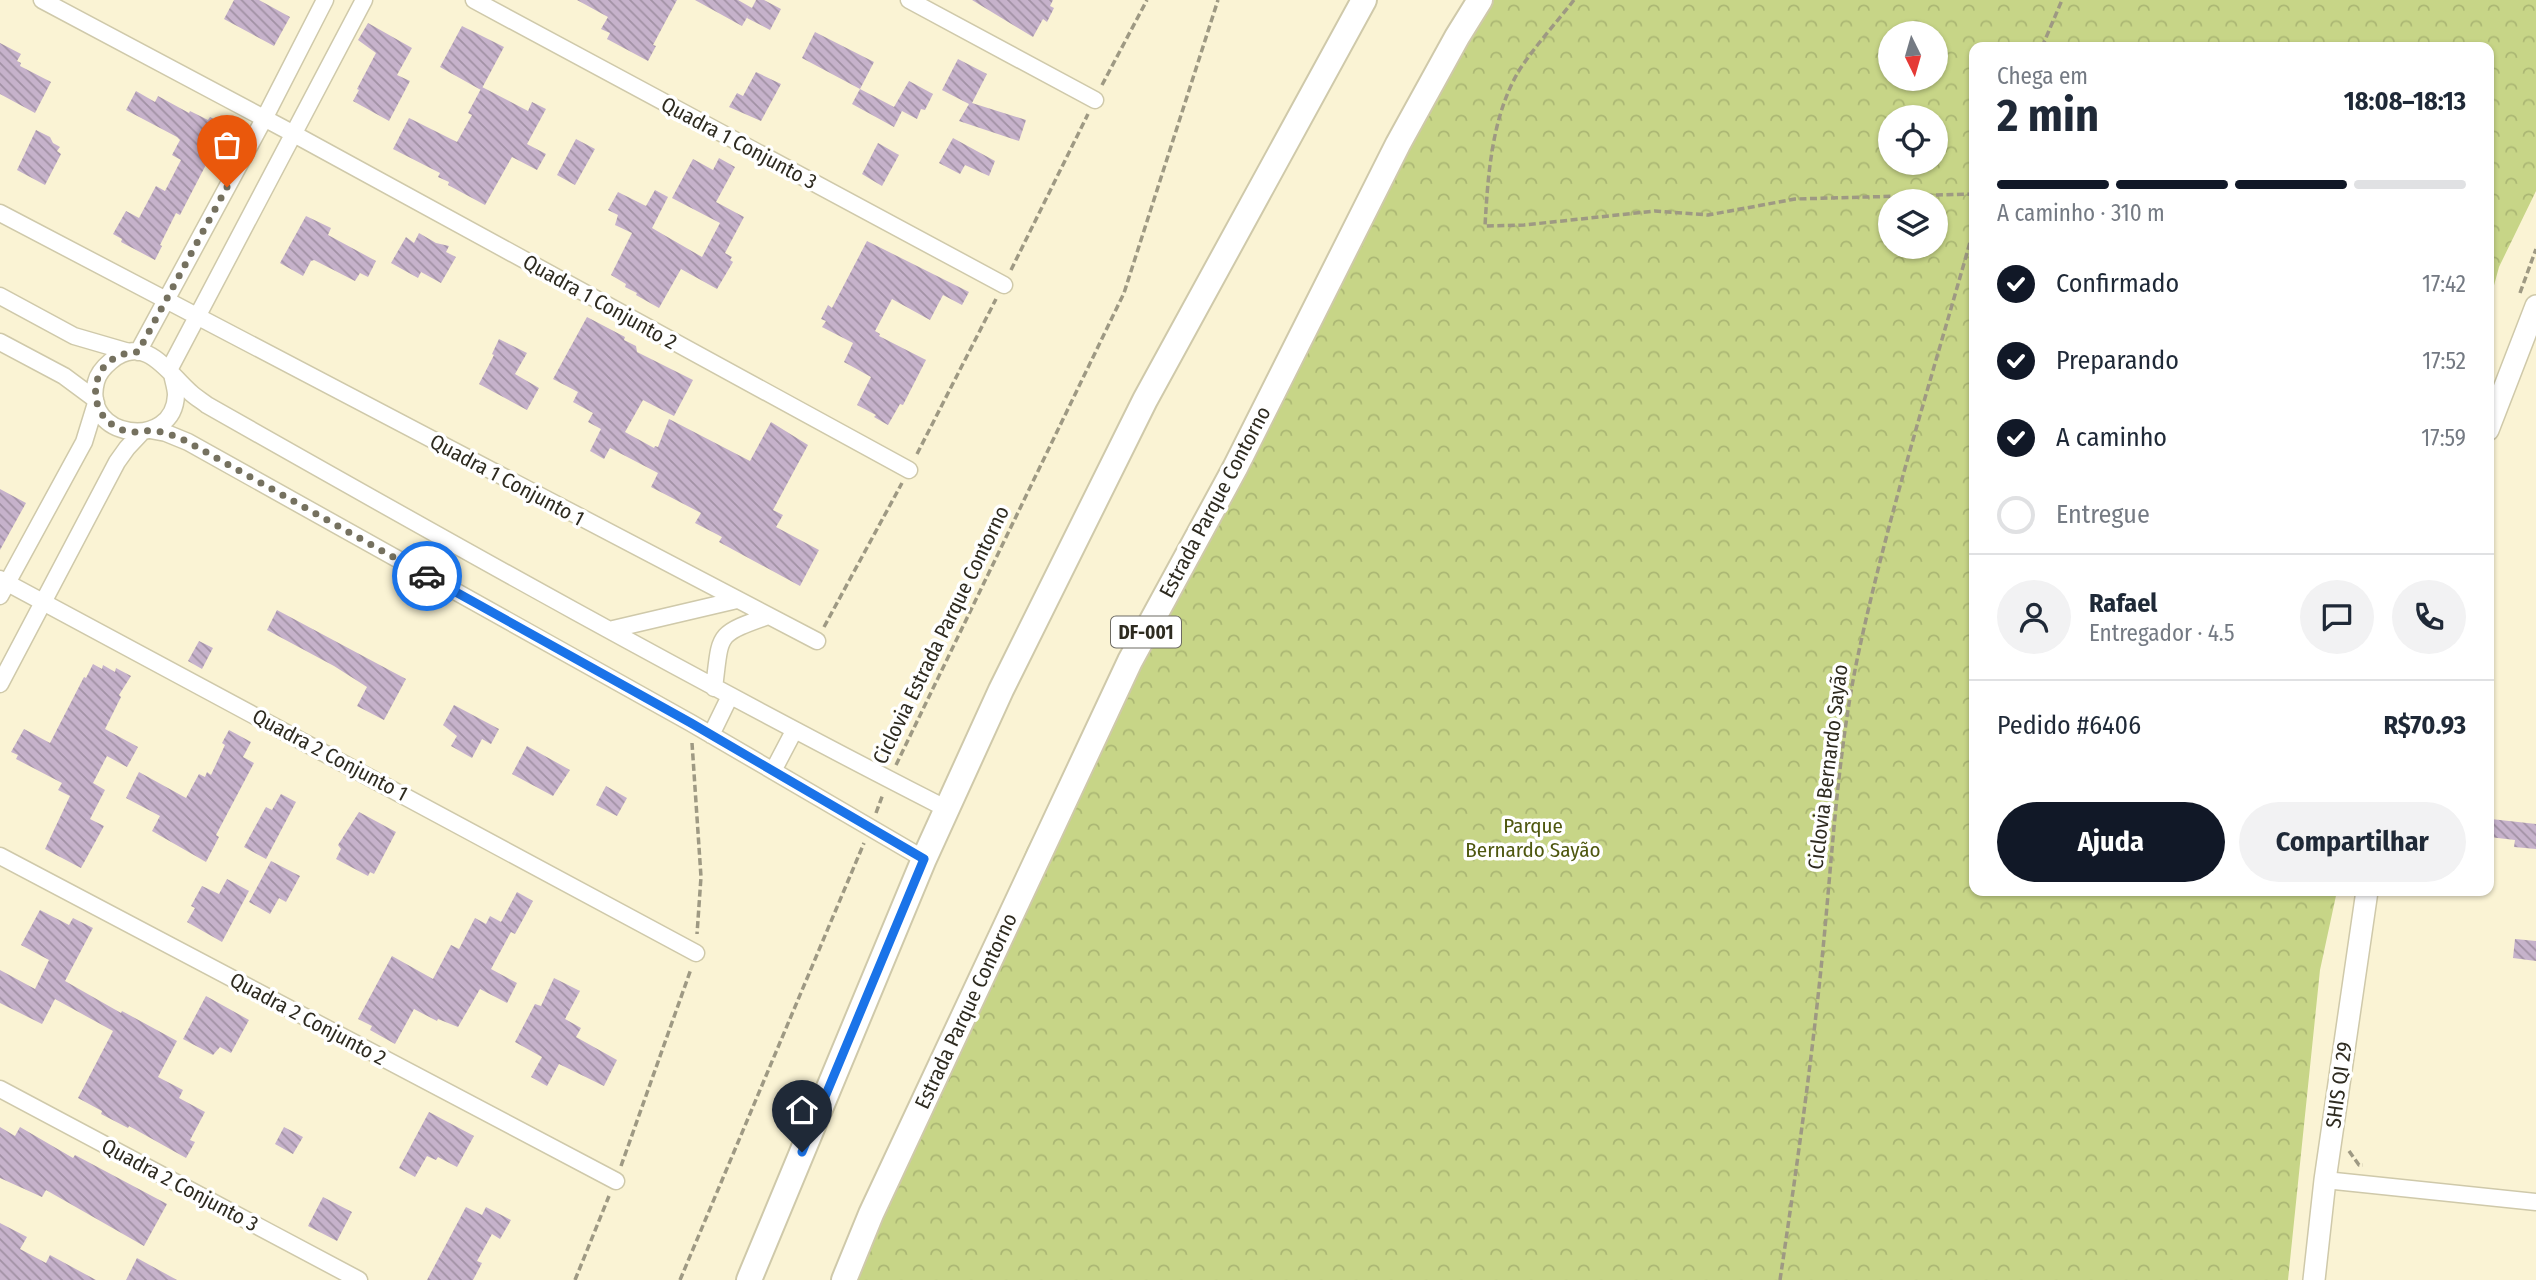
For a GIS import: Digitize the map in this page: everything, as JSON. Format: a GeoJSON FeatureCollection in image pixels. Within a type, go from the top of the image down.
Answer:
{"type":"FeatureCollection","features":[{"type":"Feature","properties":{"kind":"main road"},"geometry":{"type":"LineString","coordinates":[[749,1280],[924,859],[1001,690],[1145,400],[1364,0]]}},
{"type":"Feature","properties":{"kind":"main road","name":"Estrada Parque Contorno"},"geometry":{"type":"LineString","coordinates":[[844,1280],[871,1214],[1130,661],[1235,468],[1398,145],[1480,0]]}},
{"type":"Feature","properties":{"kind":"street","name":"Quadra 1 Conjunto 2"},"geometry":{"type":"LineString","coordinates":[[42,0],[292,133],[908,470]]}},
{"type":"Feature","properties":{"kind":"street"},"geometry":{"type":"LineString","coordinates":[[2,586],[84,442],[96,401],[96,382],[103,368],[116,357],[135,352],[264,119],[325,0]]}},
{"type":"Feature","properties":{"kind":"street"},"geometry":{"type":"LineString","coordinates":[[0,684],[117,462],[127,448],[146,431],[168,417],[176,396],[170,372],[292,133],[364,0]]}},
{"type":"Feature","properties":{"kind":"street","name":"Quadra 1 Conjunto 3"},"geometry":{"type":"LineString","coordinates":[[474,0],[1004,285]]}},
{"type":"Feature","properties":{"kind":"street"},"geometry":{"type":"LineString","coordinates":[[909,0],[1095,100]]}},
{"type":"Feature","properties":{"kind":"street","name":"Quadra 1 Conjunto 1"},"geometry":{"type":"LineString","coordinates":[[0,213],[817,641]]}},
{"type":"Feature","properties":{"kind":"street"},"geometry":{"type":"LineString","coordinates":[[0,296],[74,336],[161,361],[190,393],[207,405],[609,631],[794,731],[947,809]]}},
{"type":"Feature","properties":{"kind":"street"},"geometry":{"type":"LineString","coordinates":[[2494,414],[2536,306]]}},
{"type":"Feature","properties":{"kind":"street"},"geometry":{"type":"LineString","coordinates":[[0,342],[64,376],[96,401],[102,416],[114,426],[127,432],[166,433],[188,442],[691,723],[924,859]]}},
{"type":"Feature","properties":{"kind":"street","name":"Quadra 2 Conjunto 1"},"geometry":{"type":"LineString","coordinates":[[2,586],[45,602],[696,953]]}},
{"type":"Feature","properties":{"kind":"street"},"geometry":{"type":"LineString","coordinates":[[609,631],[737,600]]}},
{"type":"Feature","properties":{"kind":"street"},"geometry":{"type":"LineString","coordinates":[[714,688],[721,640],[730,631],[768,616]]}},
{"type":"Feature","properties":{"kind":"street"},"geometry":{"type":"LineString","coordinates":[[711,735],[730,696]]}},
{"type":"Feature","properties":{"kind":"street"},"geometry":{"type":"LineString","coordinates":[[773,771],[794,731]]}},
{"type":"Feature","properties":{"kind":"street","name":"Quadra 2 Conjunto 2"},"geometry":{"type":"LineString","coordinates":[[0,856],[616,1181]]}},
{"type":"Feature","properties":{"kind":"street","name":"SHIS QI 29"},"geometry":{"type":"LineString","coordinates":[[2315,1280],[2325,1180],[2366,896]]}},
{"type":"Feature","properties":{"kind":"street","name":"Quadra 2 Conjunto 3"},"geometry":{"type":"LineString","coordinates":[[0,1089],[359,1280]]}},
{"type":"Feature","properties":{"kind":"street"},"geometry":{"type":"LineString","coordinates":[[2325,1180],[2536,1202]]}},
{"type":"Feature","properties":{"kind":"path"},"geometry":{"type":"LineString","coordinates":[[817,641],[1004,285],[1147,0]]}},
{"type":"Feature","properties":{"kind":"path","name":"Ciclovia Estrada Parque Contorno"},"geometry":{"type":"LineString","coordinates":[[680,1280],[889,779],[1124,293],[1218,0]]}},
{"type":"Feature","properties":{"kind":"path"},"geometry":{"type":"LineString","coordinates":[[1574,0],[1520,69],[1503,106],[1489,171],[1485,226],[1524,225],[1654,211],[1709,215],[1795,199],[1969,194]]}},
{"type":"Feature","properties":{"kind":"path"},"geometry":{"type":"LineString","coordinates":[[2044,42],[2062,0]]}},
{"type":"Feature","properties":{"kind":"path","name":"Ciclovia Bernardo Sayão"},"geometry":{"type":"LineString","coordinates":[[1780,1280],[1801,1139],[1822,963],[1842,749],[1857,660],[1902,481],[1969,246]]}},
{"type":"Feature","properties":{"kind":"path"},"geometry":{"type":"LineString","coordinates":[[575,1280],[616,1181],[696,953],[701,877],[691,723]]}},
{"type":"Feature","properties":{"kind":"path"},"geometry":{"type":"LineString","coordinates":[[2344,1144],[2359,1165],[2372,1166]]}},
{"type":"Feature","properties":{"kind":"green space","name":"Parque Bernardo Sayão"},"geometry":{"type":"Polygon","coordinates":[[[1476,0],[2536,0],[2536,191],[2499,267],[2494,286],[2494,42],[1969,42],[1969,896],[2336,896],[2320,970],[2288,1280],[853,1280],[1027,848],[1476,0]]]}},
{"type":"Feature","properties":{"kind":"building"},"geometry":{"type":"Polygon","coordinates":[[[234,0],[259,0],[290,17],[274,46],[224,19],[234,0]]]}},
{"type":"Feature","properties":{"kind":"building"},"geometry":{"type":"Polygon","coordinates":[[[577,0],[677,0],[653,45],[656,46],[648,61],[607,39],[610,33],[601,29],[608,17],[577,0]]]}},
{"type":"Feature","properties":{"kind":"building"},"geometry":{"type":"Polygon","coordinates":[[[695,0],[738,0],[752,8],[756,0],[764,0],[781,9],[770,30],[747,18],[749,14],[742,26],[695,0]]]}},
{"type":"Feature","properties":{"kind":"building"},"geometry":{"type":"Polygon","coordinates":[[[972,0],[1053,0],[1050,6],[1054,8],[1047,22],[1043,19],[1033,37],[972,0]]]}},
{"type":"Feature","properties":{"kind":"building"},"geometry":{"type":"Polygon","coordinates":[[[368,23],[412,48],[397,75],[410,81],[389,121],[353,101],[376,53],[358,40],[368,23]]]}},
{"type":"Feature","properties":{"kind":"building"},"geometry":{"type":"Polygon","coordinates":[[[462,26],[504,47],[481,90],[440,67],[462,26]]]}},
{"type":"Feature","properties":{"kind":"building"},"geometry":{"type":"Polygon","coordinates":[[[815,32],[874,62],[860,89],[802,58],[815,32]]]}},
{"type":"Feature","properties":{"kind":"building"},"geometry":{"type":"Polygon","coordinates":[[[0,43],[21,54],[17,61],[21,63],[20,66],[51,82],[35,113],[0,94],[0,43]]]}},
{"type":"Feature","properties":{"kind":"building"},"geometry":{"type":"Polygon","coordinates":[[[958,59],[987,74],[972,103],[1026,120],[1019,141],[959,121],[969,104],[942,90],[958,59]]]}},
{"type":"Feature","properties":{"kind":"building"},"geometry":{"type":"Polygon","coordinates":[[[756,72],[781,84],[761,121],[729,107],[737,93],[743,96],[756,72]]]}},
{"type":"Feature","properties":{"kind":"building"},"geometry":{"type":"Polygon","coordinates":[[[909,81],[933,94],[917,119],[902,111],[894,127],[852,104],[860,89],[894,107],[909,81]]]}},
{"type":"Feature","properties":{"kind":"building"},"geometry":{"type":"Polygon","coordinates":[[[482,87],[528,111],[532,102],[546,109],[527,144],[546,154],[537,170],[512,157],[485,205],[448,185],[449,182],[438,177],[440,173],[393,149],[409,118],[457,142],[472,115],[468,113],[482,87]]]}},
{"type":"Feature","properties":{"kind":"building"},"geometry":{"type":"Polygon","coordinates":[[[136,91],[155,102],[158,96],[189,113],[190,111],[208,120],[210,117],[226,126],[180,215],[176,213],[155,260],[121,242],[122,239],[113,234],[126,211],[139,218],[156,186],[165,191],[181,160],[172,155],[180,140],[177,137],[126,110],[136,91]]]}},
{"type":"Feature","properties":{"kind":"building"},"geometry":{"type":"Polygon","coordinates":[[[36,130],[50,137],[53,143],[60,147],[57,151],[61,154],[45,185],[17,170],[36,130]]]}},
{"type":"Feature","properties":{"kind":"building"},"geometry":{"type":"Polygon","coordinates":[[[953,138],[995,161],[989,176],[965,165],[960,174],[939,163],[953,138]]]}},
{"type":"Feature","properties":{"kind":"building"},"geometry":{"type":"Polygon","coordinates":[[[576,139],[595,149],[575,185],[557,175],[576,139]]]}},
{"type":"Feature","properties":{"kind":"building"},"geometry":{"type":"Polygon","coordinates":[[[878,143],[899,155],[882,186],[862,174],[878,143]]]}},
{"type":"Feature","properties":{"kind":"building"},"geometry":{"type":"Polygon","coordinates":[[[719,158],[735,167],[716,202],[744,217],[725,253],[732,257],[730,260],[733,262],[717,289],[681,269],[659,308],[636,295],[637,293],[625,287],[626,284],[611,275],[632,233],[615,225],[618,215],[608,210],[618,192],[646,206],[655,190],[668,197],[652,228],[702,257],[720,223],[672,198],[693,159],[713,170],[719,158]]]}},
{"type":"Feature","properties":{"kind":"building"},"geometry":{"type":"Polygon","coordinates":[[[306,216],[331,228],[328,235],[376,261],[368,277],[360,273],[355,281],[314,260],[303,276],[280,263],[306,216]]]}},
{"type":"Feature","properties":{"kind":"building"},"geometry":{"type":"Polygon","coordinates":[[[419,233],[436,243],[449,246],[446,252],[456,257],[441,283],[421,272],[418,278],[391,263],[406,237],[414,243],[419,233]]]}},
{"type":"Feature","properties":{"kind":"building"},"geometry":{"type":"Polygon","coordinates":[[[867,241],[969,292],[962,305],[943,295],[930,320],[892,299],[875,331],[879,336],[926,360],[903,405],[900,404],[888,425],[857,405],[871,377],[844,362],[853,343],[822,327],[826,321],[821,319],[828,305],[832,308],[867,241]]]}},
{"type":"Feature","properties":{"kind":"building"},"geometry":{"type":"Polygon","coordinates":[[[587,317],[625,337],[624,340],[636,346],[637,352],[693,380],[674,416],[643,400],[625,432],[654,448],[658,447],[669,419],[750,461],[771,422],[808,445],[773,510],[783,515],[776,527],[819,550],[800,586],[719,542],[722,537],[695,523],[701,513],[651,487],[658,473],[610,448],[604,459],[590,451],[601,429],[588,422],[593,413],[573,402],[578,392],[553,379],[587,317]]]}},
{"type":"Feature","properties":{"kind":"building"},"geometry":{"type":"Polygon","coordinates":[[[499,339],[527,353],[515,374],[539,388],[527,410],[479,384],[499,339]]]}},
{"type":"Feature","properties":{"kind":"building"},"geometry":{"type":"Polygon","coordinates":[[[0,489],[26,503],[0,550],[0,489]]]}},
{"type":"Feature","properties":{"kind":"building"},"geometry":{"type":"Polygon","coordinates":[[[277,610],[406,679],[384,720],[357,706],[367,687],[267,630],[277,610]]]}},
{"type":"Feature","properties":{"kind":"building"},"geometry":{"type":"Polygon","coordinates":[[[199,641],[213,648],[202,669],[188,661],[199,641]]]}},
{"type":"Feature","properties":{"kind":"building"},"geometry":{"type":"Polygon","coordinates":[[[93,664],[102,669],[103,665],[115,672],[116,668],[131,676],[119,695],[121,697],[105,729],[138,747],[127,767],[107,756],[93,783],[105,790],[90,819],[104,826],[81,868],[45,849],[70,796],[58,790],[62,783],[16,759],[18,755],[11,752],[24,729],[50,743],[93,664]]]}},
{"type":"Feature","properties":{"kind":"building"},"geometry":{"type":"Polygon","coordinates":[[[454,705],[499,729],[491,744],[482,739],[472,758],[451,746],[457,736],[443,725],[454,705]]]}},
{"type":"Feature","properties":{"kind":"building"},"geometry":{"type":"Polygon","coordinates":[[[229,730],[251,742],[243,757],[254,763],[216,835],[219,837],[206,862],[152,831],[160,816],[126,798],[139,772],[186,798],[199,774],[205,777],[207,772],[211,775],[229,730]]]}},
{"type":"Feature","properties":{"kind":"building"},"geometry":{"type":"Polygon","coordinates":[[[527,746],[570,770],[553,796],[512,774],[527,746]]]}},
{"type":"Feature","properties":{"kind":"building"},"geometry":{"type":"Polygon","coordinates":[[[606,786],[627,798],[617,816],[596,805],[606,786]]]}},
{"type":"Feature","properties":{"kind":"building"},"geometry":{"type":"Polygon","coordinates":[[[281,794],[296,802],[266,859],[244,847],[266,807],[272,810],[281,794]]]}},
{"type":"Feature","properties":{"kind":"building"},"geometry":{"type":"Polygon","coordinates":[[[359,812],[396,832],[374,874],[370,872],[368,876],[336,859],[341,849],[338,845],[359,812]]]}},
{"type":"Feature","properties":{"kind":"building"},"geometry":{"type":"Polygon","coordinates":[[[2494,819],[2536,824],[2536,849],[2514,847],[2515,840],[2494,838],[2494,819]]]}},
{"type":"Feature","properties":{"kind":"building"},"geometry":{"type":"Polygon","coordinates":[[[271,861],[300,876],[286,902],[279,898],[270,914],[249,902],[271,861]]]}},
{"type":"Feature","properties":{"kind":"building"},"geometry":{"type":"Polygon","coordinates":[[[227,879],[249,891],[222,942],[187,922],[195,908],[191,906],[202,886],[219,894],[227,879]]]}},
{"type":"Feature","properties":{"kind":"building"},"geometry":{"type":"Polygon","coordinates":[[[517,892],[533,901],[515,934],[511,932],[491,969],[517,983],[507,1003],[480,989],[458,1027],[438,1019],[437,1021],[414,1009],[395,1044],[370,1030],[372,1026],[358,1019],[392,956],[433,979],[451,945],[459,949],[475,918],[486,924],[490,916],[501,922],[517,892]]]}},
{"type":"Feature","properties":{"kind":"building"},"geometry":{"type":"Polygon","coordinates":[[[40,910],[69,925],[73,918],[93,928],[65,981],[177,1041],[158,1077],[183,1090],[179,1098],[205,1112],[190,1140],[195,1142],[186,1158],[129,1126],[128,1128],[101,1114],[102,1111],[78,1098],[113,1031],[55,999],[42,1024],[0,1003],[0,970],[35,989],[49,960],[21,945],[40,910]]]}},
{"type":"Feature","properties":{"kind":"building"},"geometry":{"type":"Polygon","coordinates":[[[2515,939],[2536,941],[2536,961],[2513,958],[2515,939]]]}},
{"type":"Feature","properties":{"kind":"building"},"geometry":{"type":"Polygon","coordinates":[[[554,978],[580,991],[565,1019],[581,1028],[576,1037],[617,1060],[604,1086],[559,1064],[547,1086],[531,1077],[542,1057],[515,1042],[535,1004],[541,1006],[554,978]]]}},
{"type":"Feature","properties":{"kind":"building"},"geometry":{"type":"Polygon","coordinates":[[[206,996],[249,1020],[231,1053],[220,1047],[213,1055],[183,1039],[206,996]]]}},
{"type":"Feature","properties":{"kind":"building"},"geometry":{"type":"Polygon","coordinates":[[[429,1112],[474,1136],[457,1167],[438,1157],[436,1160],[427,1156],[415,1177],[399,1168],[429,1112]]]}},
{"type":"Feature","properties":{"kind":"building"},"geometry":{"type":"Polygon","coordinates":[[[0,1127],[15,1136],[20,1127],[73,1158],[75,1155],[167,1204],[144,1246],[46,1190],[42,1197],[0,1178],[0,1127]]]}},
{"type":"Feature","properties":{"kind":"building"},"geometry":{"type":"Polygon","coordinates":[[[284,1127],[303,1137],[293,1154],[275,1144],[284,1127]]]}},
{"type":"Feature","properties":{"kind":"building"},"geometry":{"type":"Polygon","coordinates":[[[323,1197],[352,1212],[337,1241],[308,1226],[323,1197]]]}},
{"type":"Feature","properties":{"kind":"building"},"geometry":{"type":"Polygon","coordinates":[[[466,1207],[482,1215],[486,1207],[511,1220],[500,1239],[492,1234],[477,1261],[482,1263],[473,1280],[427,1280],[466,1207]]]}},
{"type":"Feature","properties":{"kind":"building"},"geometry":{"type":"Polygon","coordinates":[[[0,1223],[27,1237],[20,1249],[46,1263],[50,1255],[96,1280],[0,1280],[0,1223]]]}},
{"type":"Feature","properties":{"kind":"building"},"geometry":{"type":"Polygon","coordinates":[[[137,1258],[177,1280],[126,1280],[137,1258]]]}},
{"type":"Feature","properties":{"kind":"way so far"},"geometry":{"type":"LineString","coordinates":[[227,187],[138,352],[116,357],[103,368],[96,382],[95,398],[102,416],[127,432],[150,430],[188,442],[427,576]]}},
{"type":"Feature","properties":{"kind":"route"},"geometry":{"type":"LineString","coordinates":[[427,576],[691,723],[924,859],[802,1152]]}}]}
